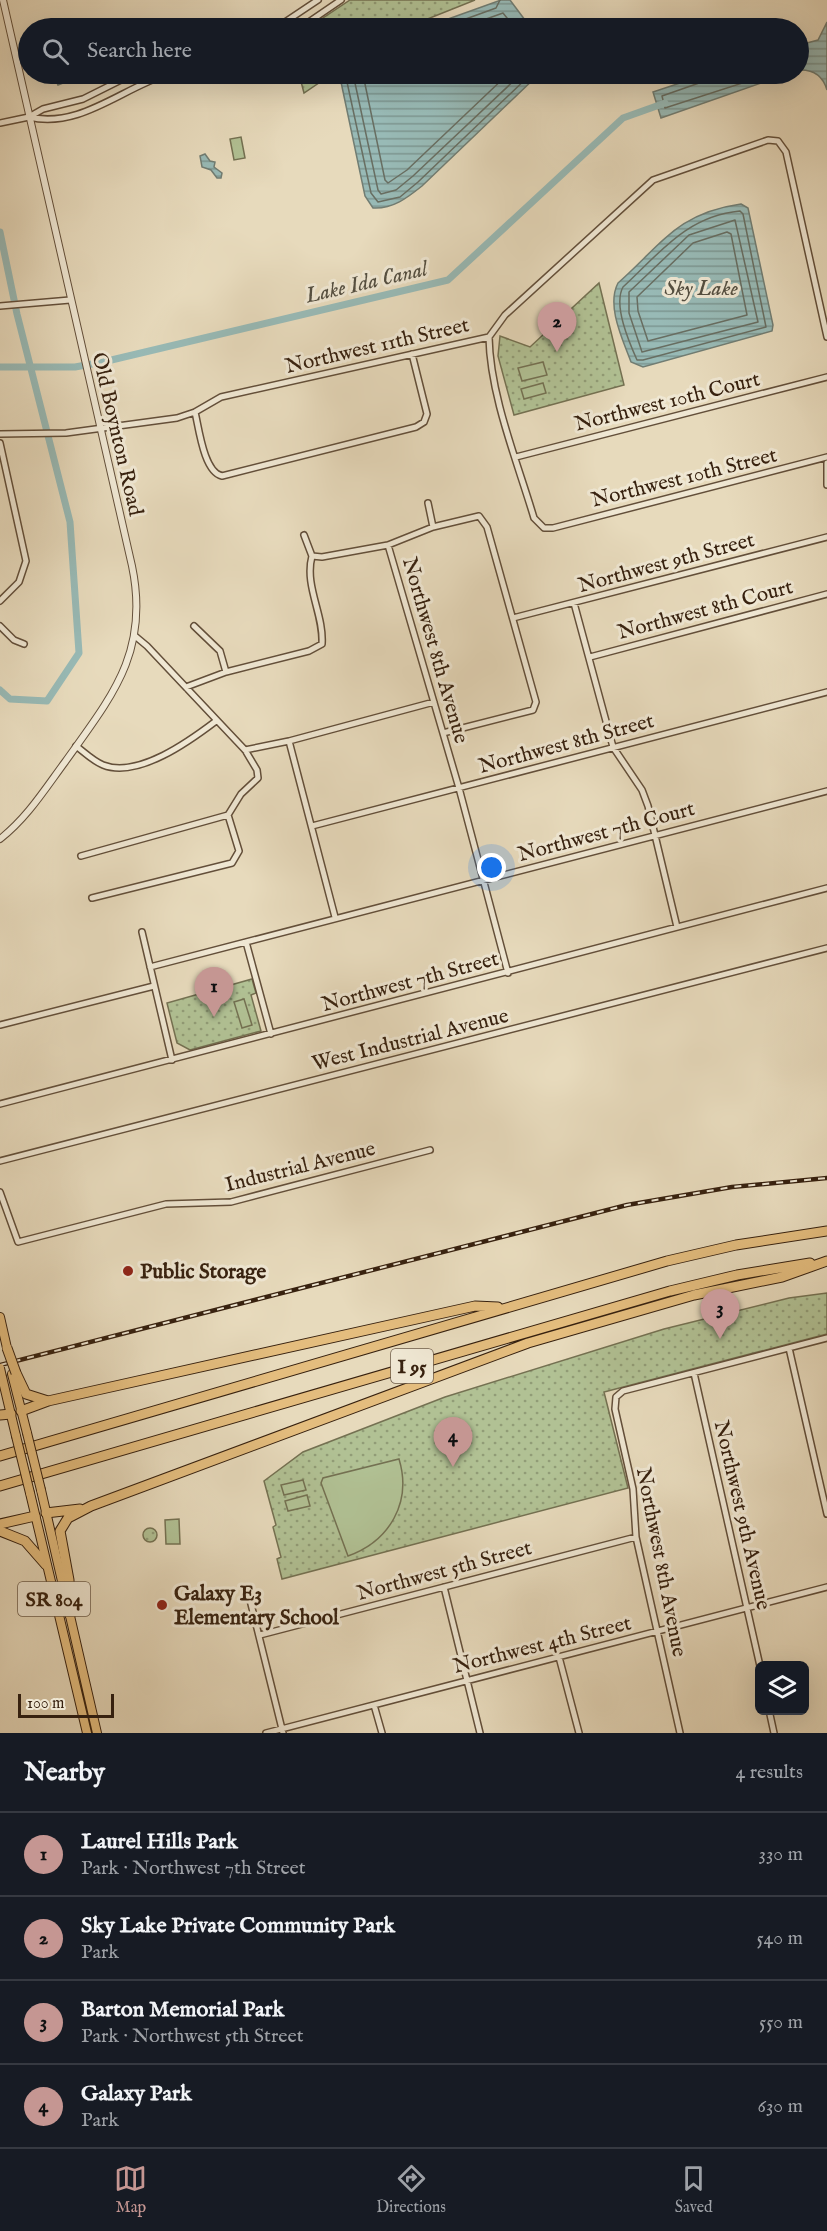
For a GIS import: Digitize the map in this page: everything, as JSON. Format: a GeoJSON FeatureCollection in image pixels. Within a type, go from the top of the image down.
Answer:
{"type":"FeatureCollection","features":[{"type":"Feature","properties":{"kind":"highway","name":"I 95"},"geometry":{"type":"LineString","coordinates":[[0,1456],[690,1255],[759,1241],[827,1231]]}},
{"type":"Feature","properties":{"kind":"highway","name":"I 95"},"geometry":{"type":"LineString","coordinates":[[0,1486],[658,1294],[760,1270],[827,1261]]}},
{"type":"Feature","properties":{"kind":"highway"},"geometry":{"type":"LineString","coordinates":[[70,1615],[69,1580],[60,1531],[69,1518],[91,1506],[528,1343],[694,1295],[782,1277],[827,1261]]}},
{"type":"Feature","properties":{"kind":"highway"},"geometry":{"type":"LineString","coordinates":[[0,1415],[16,1413],[48,1401],[475,1306],[507,1308]]}},
{"type":"Feature","properties":{"kind":"highway"},"geometry":{"type":"LineString","coordinates":[[7,1348],[14,1373],[26,1394],[48,1401]]}},
{"type":"Feature","properties":{"kind":"highway"},"geometry":{"type":"LineString","coordinates":[[46,1513],[91,1506]]}},
{"type":"Feature","properties":{"kind":"highway"},"geometry":{"type":"LineString","coordinates":[[0,1524],[34,1516]]}},
{"type":"Feature","properties":{"kind":"highway"},"geometry":{"type":"LineString","coordinates":[[0,1531],[25,1541],[46,1565]]}},
{"type":"Feature","properties":{"kind":"main road"},"geometry":{"type":"LineString","coordinates":[[0,1317],[7,1348]]}},
{"type":"Feature","properties":{"kind":"main road","name":"SR 804"},"geometry":{"type":"LineString","coordinates":[[1,1372],[16,1413],[27,1433],[97,1733]]}},
{"type":"Feature","properties":{"kind":"main road","name":"SR 804"},"geometry":{"type":"LineString","coordinates":[[14,1373],[16,1436],[87,1733]]}},
{"type":"Feature","properties":{"kind":"main road"},"geometry":{"type":"LineString","coordinates":[[34,1516],[46,1513]]}},
{"type":"Feature","properties":{"kind":"main road"},"geometry":{"type":"LineString","coordinates":[[80,1706],[93,1733]]}},
{"type":"Feature","properties":{"kind":"street","name":"Old Boynton Road"},"geometry":{"type":"LineString","coordinates":[[3,0],[18,68]]}},
{"type":"Feature","properties":{"kind":"street"},"geometry":{"type":"LineString","coordinates":[[291,18],[318,0]]}},
{"type":"Feature","properties":{"kind":"street"},"geometry":{"type":"LineString","coordinates":[[315,18],[341,0]]}},
{"type":"Feature","properties":{"kind":"street","name":"Old Boynton Road"},"geometry":{"type":"LineString","coordinates":[[0,839],[28,811],[115,692],[126,668],[135,636],[137,608],[134,577],[22,84]]}},
{"type":"Feature","properties":{"kind":"street"},"geometry":{"type":"LineString","coordinates":[[0,123],[29,117],[43,109],[94,94],[114,84]]}},
{"type":"Feature","properties":{"kind":"street"},"geometry":{"type":"LineString","coordinates":[[29,117],[46,121],[86,111],[146,84]]}},
{"type":"Feature","properties":{"kind":"street","name":"Northwest 11th Street"},"geometry":{"type":"LineString","coordinates":[[0,434],[61,433],[177,418],[195,412],[221,397],[489,336],[505,315],[652,180],[768,140],[778,141],[786,152],[827,337]]}},
{"type":"Feature","properties":{"kind":"street"},"geometry":{"type":"LineString","coordinates":[[2,305],[27,305],[70,300]]}},
{"type":"Feature","properties":{"kind":"street"},"geometry":{"type":"LineString","coordinates":[[489,336],[490,362],[516,457]]}},
{"type":"Feature","properties":{"kind":"street"},"geometry":{"type":"LineString","coordinates":[[195,412],[209,464],[217,475],[226,475],[416,427],[424,422],[427,414],[412,354]]}},
{"type":"Feature","properties":{"kind":"street","name":"Northwest 10th Court"},"geometry":{"type":"LineString","coordinates":[[516,457],[827,377]]}},
{"type":"Feature","properties":{"kind":"street"},"geometry":{"type":"LineString","coordinates":[[0,443],[26,561],[20,582],[0,601]]}},
{"type":"Feature","properties":{"kind":"street","name":"Northwest 10th Street"},"geometry":{"type":"LineString","coordinates":[[516,457],[534,518],[539,525],[548,529],[827,458]]}},
{"type":"Feature","properties":{"kind":"street"},"geometry":{"type":"LineString","coordinates":[[827,463],[827,485]]}},
{"type":"Feature","properties":{"kind":"street"},"geometry":{"type":"LineString","coordinates":[[428,503],[434,527]]}},
{"type":"Feature","properties":{"kind":"street"},"geometry":{"type":"LineString","coordinates":[[312,556],[322,557],[388,544],[434,527],[479,516],[487,527],[536,702],[533,710],[443,733]]}},
{"type":"Feature","properties":{"kind":"street"},"geometry":{"type":"LineString","coordinates":[[186,687],[226,672],[309,651],[322,645],[323,632],[308,571],[312,556],[304,535]]}},
{"type":"Feature","properties":{"kind":"street","name":"Northwest 9th Street"},"geometry":{"type":"LineString","coordinates":[[513,618],[827,537]]}},
{"type":"Feature","properties":{"kind":"street","name":"Northwest 8th Avenue"},"geometry":{"type":"LineString","coordinates":[[388,544],[459,788],[508,973]]}},
{"type":"Feature","properties":{"kind":"street","name":"Northwest 8th Court"},"geometry":{"type":"LineString","coordinates":[[590,657],[827,594]]}},
{"type":"Feature","properties":{"kind":"street"},"geometry":{"type":"LineString","coordinates":[[574,603],[614,747],[642,790],[677,927]]}},
{"type":"Feature","properties":{"kind":"street"},"geometry":{"type":"LineString","coordinates":[[0,626],[14,640],[24,644]]}},
{"type":"Feature","properties":{"kind":"street"},"geometry":{"type":"LineString","coordinates":[[194,626],[220,651],[226,672]]}},
{"type":"Feature","properties":{"kind":"street"},"geometry":{"type":"LineString","coordinates":[[81,855],[228,815],[241,794],[258,778],[257,770],[245,750],[135,636]]}},
{"type":"Feature","properties":{"kind":"street","name":"Northwest 8th Street"},"geometry":{"type":"LineString","coordinates":[[312,826],[827,692]]}},
{"type":"Feature","properties":{"kind":"street"},"geometry":{"type":"LineString","coordinates":[[245,750],[289,741],[434,702]]}},
{"type":"Feature","properties":{"kind":"street"},"geometry":{"type":"LineString","coordinates":[[76,746],[103,765],[125,766],[171,753],[216,721]]}},
{"type":"Feature","properties":{"kind":"street"},"geometry":{"type":"LineString","coordinates":[[289,741],[335,917]]}},
{"type":"Feature","properties":{"kind":"street","name":"Northwest 7th Court"},"geometry":{"type":"LineString","coordinates":[[150,967],[335,917],[483,881],[827,791]]}},
{"type":"Feature","properties":{"kind":"street"},"geometry":{"type":"LineString","coordinates":[[92,898],[232,863],[238,851],[228,815]]}},
{"type":"Feature","properties":{"kind":"street","name":"Northwest 7th Street"},"geometry":{"type":"LineString","coordinates":[[0,1104],[827,888]]}},
{"type":"Feature","properties":{"kind":"street"},"geometry":{"type":"LineString","coordinates":[[142,932],[172,1060]]}},
{"type":"Feature","properties":{"kind":"street"},"geometry":{"type":"LineString","coordinates":[[246,942],[271,1034]]}},
{"type":"Feature","properties":{"kind":"street","name":"West Industrial Avenue"},"geometry":{"type":"LineString","coordinates":[[0,1161],[827,948]]}},
{"type":"Feature","properties":{"kind":"street"},"geometry":{"type":"LineString","coordinates":[[0,1025],[154,986]]}},
{"type":"Feature","properties":{"kind":"street","name":"Industrial Avenue"},"geometry":{"type":"LineString","coordinates":[[0,1192],[18,1242],[166,1204],[231,1202],[430,1150]]}},
{"type":"Feature","properties":{"kind":"street"},"geometry":{"type":"LineString","coordinates":[[694,1372],[827,1338]]}},
{"type":"Feature","properties":{"kind":"street"},"geometry":{"type":"LineString","coordinates":[[789,1348],[827,1514]]}},
{"type":"Feature","properties":{"kind":"street","name":"Northwest 8th Avenue"},"geometry":{"type":"LineString","coordinates":[[680,1733],[636,1537],[633,1489],[615,1409],[615,1397],[623,1391],[694,1372]]}},
{"type":"Feature","properties":{"kind":"street","name":"Northwest 9th Avenue"},"geometry":{"type":"LineString","coordinates":[[694,1372],[759,1661]]}},
{"type":"Feature","properties":{"kind":"street","name":"Northwest 5th Street"},"geometry":{"type":"LineString","coordinates":[[260,1635],[636,1537]]}},
{"type":"Feature","properties":{"kind":"street"},"geometry":{"type":"LineString","coordinates":[[444,1587],[480,1733]]}},
{"type":"Feature","properties":{"kind":"street","name":"Northwest 4th Street"},"geometry":{"type":"LineString","coordinates":[[266,1733],[282,1731],[827,1587]]}},
{"type":"Feature","properties":{"kind":"street"},"geometry":{"type":"LineString","coordinates":[[249,1596],[282,1731]]}},
{"type":"Feature","properties":{"kind":"street"},"geometry":{"type":"LineString","coordinates":[[559,1657],[579,1733]]}},
{"type":"Feature","properties":{"kind":"street"},"geometry":{"type":"LineString","coordinates":[[374,1705],[382,1733]]}},
{"type":"Feature","properties":{"kind":"street"},"geometry":{"type":"LineString","coordinates":[[770,1715],[774,1733]]}},
{"type":"Feature","properties":{"kind":"green space"},"geometry":{"type":"Polygon","coordinates":[[[350,0],[475,0],[430,18],[323,18],[350,0]]]}},
{"type":"Feature","properties":{"kind":"green space"},"geometry":{"type":"Polygon","coordinates":[[[302,84],[317,84],[304,93],[302,84]]]}},
{"type":"Feature","properties":{"kind":"green space"},"geometry":{"type":"Polygon","coordinates":[[[241,137],[245,158],[234,160],[230,139],[241,137]]]}},
{"type":"Feature","properties":{"kind":"green space"},"geometry":{"type":"Polygon","coordinates":[[[599,283],[624,385],[514,415],[498,356],[500,336],[530,347],[599,283]]]}},
{"type":"Feature","properties":{"kind":"green space"},"geometry":{"type":"Polygon","coordinates":[[[543,362],[547,375],[522,381],[518,368],[543,362]]]}},
{"type":"Feature","properties":{"kind":"green space"},"geometry":{"type":"Polygon","coordinates":[[[543,383],[546,393],[524,399],[521,389],[543,383]]]}},
{"type":"Feature","properties":{"kind":"green space"},"geometry":{"type":"Polygon","coordinates":[[[252,979],[256,993],[251,995],[261,1031],[190,1050],[177,1043],[167,1003],[252,979]]]}},
{"type":"Feature","properties":{"kind":"green space"},"geometry":{"type":"Polygon","coordinates":[[[244,999],[252,1025],[242,1028],[234,1002],[244,999]]]}},
{"type":"Feature","properties":{"kind":"green space"},"geometry":{"type":"Polygon","coordinates":[[[827,1293],[827,1334],[604,1392],[628,1488],[282,1579],[277,1559],[281,1557],[273,1527],[276,1525],[264,1481],[303,1452],[445,1397],[664,1329],[789,1298],[827,1293]]]}},
{"type":"Feature","properties":{"kind":"green space"},"geometry":{"type":"Polygon","coordinates":[[[399,1459],[402,1490],[400,1505],[394,1518],[376,1541],[348,1556],[321,1483],[323,1478],[399,1459]]]}},
{"type":"Feature","properties":{"kind":"green space"},"geometry":{"type":"Polygon","coordinates":[[[303,1480],[306,1490],[284,1495],[281,1485],[303,1480]]]}},
{"type":"Feature","properties":{"kind":"green space"},"geometry":{"type":"Polygon","coordinates":[[[307,1495],[310,1506],[288,1511],[285,1501],[307,1495]]]}},
{"type":"Feature","properties":{"kind":"green space"},"geometry":{"type":"Polygon","coordinates":[[[179,1519],[180,1544],[166,1544],[165,1520],[179,1519]]]}},
{"type":"Feature","properties":{"kind":"green space"},"geometry":{"type":"Polygon","coordinates":[[[150,1528],[155,1530],[157,1535],[155,1540],[150,1542],[145,1540],[143,1535],[145,1530],[150,1528]]]}},
{"type":"Feature","properties":{"kind":"water"},"geometry":{"type":"Polygon","coordinates":[[[501,0],[510,0],[524,18],[451,18],[501,0]]]}},
{"type":"Feature","properties":{"kind":"water"},"geometry":{"type":"Polygon","coordinates":[[[827,22],[827,90],[817,74],[809,71],[809,42],[818,40],[827,22]]]}},
{"type":"Feature","properties":{"kind":"water"},"geometry":{"type":"Polygon","coordinates":[[[341,84],[529,84],[422,186],[405,198],[387,207],[373,208],[365,196],[341,84]]]}},
{"type":"Feature","properties":{"kind":"water"},"geometry":{"type":"Polygon","coordinates":[[[677,84],[758,84],[661,118],[653,92],[677,84]]]}},
{"type":"Feature","properties":{"kind":"water"},"geometry":{"type":"Polygon","coordinates":[[[205,154],[210,161],[215,162],[214,167],[222,173],[221,178],[217,178],[211,170],[202,167],[200,156],[205,154]]]}},
{"type":"Feature","properties":{"kind":"water","name":"Sky Lake"},"geometry":{"type":"Polygon","coordinates":[[[741,204],[748,208],[773,325],[772,331],[643,367],[631,362],[615,312],[615,292],[618,283],[685,223],[719,208],[741,204]]]}},
{"type":"Feature","properties":{"kind":"waterway","name":"Lake Ida Canal"},"geometry":{"type":"LineString","coordinates":[[0,367],[75,367],[103,362],[448,280],[623,118],[665,103]]}},
{"type":"Feature","properties":{"kind":"waterway"},"geometry":{"type":"LineString","coordinates":[[0,232],[17,314],[70,522],[79,653],[47,701],[10,699],[0,690]]}},
{"type":"Feature","properties":{"kind":"railway"},"geometry":{"type":"LineString","coordinates":[[0,1365],[627,1205],[732,1187],[827,1178]]}},
{"type":"Feature","properties":{"kind":"place","name":"Sky Lake Private Community Park"},"geometry":{"type":"Point","coordinates":[557,352]}},
{"type":"Feature","properties":{"kind":"place","name":"Laurel Hills Park"},"geometry":{"type":"Point","coordinates":[214,1017]}},
{"type":"Feature","properties":{"kind":"place","name":"Public Storage"},"geometry":{"type":"Point","coordinates":[128,1271]}},
{"type":"Feature","properties":{"kind":"place","name":"Barton Memorial Park"},"geometry":{"type":"Point","coordinates":[720,1339]}},
{"type":"Feature","properties":{"kind":"place","name":"Galaxy Park"},"geometry":{"type":"Point","coordinates":[453,1467]}},
{"type":"Feature","properties":{"kind":"place","name":"Galaxy E3 Elementary School"},"geometry":{"type":"Point","coordinates":[162,1605]}}]}
